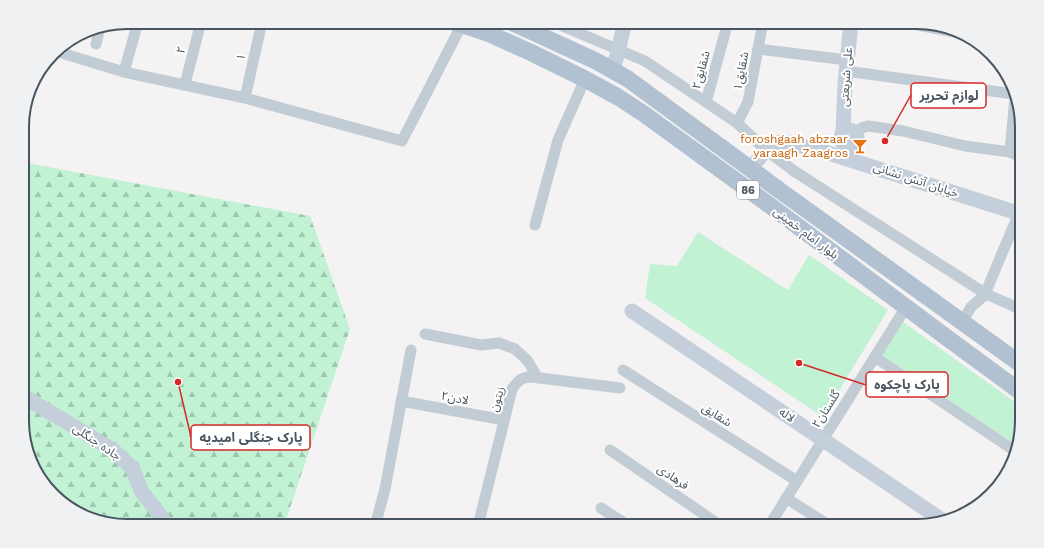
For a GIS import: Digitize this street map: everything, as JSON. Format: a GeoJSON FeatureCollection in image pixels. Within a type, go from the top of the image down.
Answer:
{"type":"FeatureCollection","features":[{"type":"Feature","properties":{"kind":"main road","name":"بلوار امام خمینی"},"geometry":{"type":"LineString","coordinates":[[475,29],[532,53],[585,79],[618,97],[644,114],[1015,387]]}},
{"type":"Feature","properties":{"kind":"main road","name":"بلوار امام خمینی"},"geometry":{"type":"LineString","coordinates":[[526,29],[596,61],[628,79],[1015,360]]}},
{"type":"Feature","properties":{"kind":"main road"},"geometry":{"type":"LineString","coordinates":[[739,183],[750,169]]}},
{"type":"Feature","properties":{"kind":"main road"},"geometry":{"type":"LineString","coordinates":[[1006,381],[1015,374]]}},
{"type":"Feature","properties":{"kind":"street"},"geometry":{"type":"LineString","coordinates":[[124,72],[136,29]]}},
{"type":"Feature","properties":{"kind":"street","name":"۲"},"geometry":{"type":"LineString","coordinates":[[186,84],[199,29]]}},
{"type":"Feature","properties":{"kind":"street","name":"۱"},"geometry":{"type":"LineString","coordinates":[[245,98],[260,29]]}},
{"type":"Feature","properties":{"kind":"street"},"geometry":{"type":"LineString","coordinates":[[62,53],[124,72],[186,84],[245,98],[402,141],[455,29]]}},
{"type":"Feature","properties":{"kind":"street"},"geometry":{"type":"LineString","coordinates":[[570,29],[645,61],[737,123],[766,150],[794,171],[985,294],[1015,307]]}},
{"type":"Feature","properties":{"kind":"street"},"geometry":{"type":"LineString","coordinates":[[613,71],[624,29]]}},
{"type":"Feature","properties":{"kind":"street","name":"شقایق۲"},"geometry":{"type":"LineString","coordinates":[[706,102],[726,29]]}},
{"type":"Feature","properties":{"kind":"street","name":"شقایق۱"},"geometry":{"type":"LineString","coordinates":[[737,123],[748,102],[762,29]]}},
{"type":"Feature","properties":{"kind":"street","name":"علی شریعتی"},"geometry":{"type":"LineString","coordinates":[[848,138],[845,84],[850,29]]}},
{"type":"Feature","properties":{"kind":"street"},"geometry":{"type":"LineString","coordinates":[[96,44],[99,33]]}},
{"type":"Feature","properties":{"kind":"street"},"geometry":{"type":"LineString","coordinates":[[758,49],[1009,93]]}},
{"type":"Feature","properties":{"kind":"street"},"geometry":{"type":"LineString","coordinates":[[534,225],[558,140],[585,79]]}},
{"type":"Feature","properties":{"kind":"street"},"geometry":{"type":"LineString","coordinates":[[1010,152],[1014,112]]}},
{"type":"Feature","properties":{"kind":"street"},"geometry":{"type":"LineString","coordinates":[[822,151],[868,126],[903,131],[965,146],[1010,152],[1015,154]]}},
{"type":"Feature","properties":{"kind":"street"},"geometry":{"type":"LineString","coordinates":[[848,138],[862,163]]}},
{"type":"Feature","properties":{"kind":"street","name":"خیابان آتش نشانی"},"geometry":{"type":"LineString","coordinates":[[750,169],[771,146],[780,142],[786,142],[822,151],[1015,209]]}},
{"type":"Feature","properties":{"kind":"street"},"geometry":{"type":"LineString","coordinates":[[962,322],[971,307],[985,294],[1015,225]]}},
{"type":"Feature","properties":{"kind":"street","name":"گلستان۲"},"geometry":{"type":"LineString","coordinates":[[773,519],[906,307]]}},
{"type":"Feature","properties":{"kind":"street","name":"لاله"},"geometry":{"type":"LineString","coordinates":[[632,311],[937,517]]}},
{"type":"Feature","properties":{"kind":"street"},"geometry":{"type":"LineString","coordinates":[[425,334],[482,345],[499,343],[515,349],[527,360],[538,378]]}},
{"type":"Feature","properties":{"kind":"street"},"geometry":{"type":"LineString","coordinates":[[377,519],[385,489],[411,350]]}},
{"type":"Feature","properties":{"kind":"street"},"geometry":{"type":"LineString","coordinates":[[875,357],[1011,448]]}},
{"type":"Feature","properties":{"kind":"street","name":"شقایق"},"geometry":{"type":"LineString","coordinates":[[623,370],[797,482]]}},
{"type":"Feature","properties":{"kind":"street","name":"زیتون"},"geometry":{"type":"LineString","coordinates":[[480,519],[512,389],[518,382],[525,377],[620,388]]}},
{"type":"Feature","properties":{"kind":"street","name":"جاده جنگلی"},"geometry":{"type":"LineString","coordinates":[[29,400],[113,450],[132,468],[142,492],[163,519]]}},
{"type":"Feature","properties":{"kind":"street","name":"لادن۲"},"geometry":{"type":"LineString","coordinates":[[401,401],[504,420]]}},
{"type":"Feature","properties":{"kind":"street","name":"فرهادی"},"geometry":{"type":"LineString","coordinates":[[610,450],[711,519]]}},
{"type":"Feature","properties":{"kind":"street"},"geometry":{"type":"LineString","coordinates":[[786,498],[819,519]]}},
{"type":"Feature","properties":{"kind":"street"},"geometry":{"type":"LineString","coordinates":[[601,508],[618,519]]}},
{"type":"Feature","properties":{"kind":"green space"},"geometry":{"type":"Polygon","coordinates":[[[29,163],[310,216],[350,329],[286,519],[127,519],[102,516],[84,509],[62,495],[53,486],[36,459],[30,434],[29,163]]]}},
{"type":"Feature","properties":{"kind":"green space"},"geometry":{"type":"Polygon","coordinates":[[[698,232],[788,290],[809,255],[888,310],[823,417],[645,298],[650,264],[677,266],[698,232]]]}},
{"type":"Feature","properties":{"kind":"green space"},"geometry":{"type":"Polygon","coordinates":[[[903,322],[1015,402],[1015,427],[1012,443],[882,355],[903,322]]]}},
{"type":"Feature","properties":{"kind":"place","name":"لوازم تحریر"},"geometry":{"type":"Point","coordinates":[885,141]}},
{"type":"Feature","properties":{"kind":"place","name":"foroshgaah abzaar yaraagh Zaagros"},"geometry":{"type":"Point","coordinates":[860,146]}},
{"type":"Feature","properties":{"kind":"place","name":"پارک پاچکوه"},"geometry":{"type":"Point","coordinates":[799,363]}},
{"type":"Feature","properties":{"kind":"place","name":"پارک جنگلی امیدیه"},"geometry":{"type":"Point","coordinates":[178,382]}}]}
